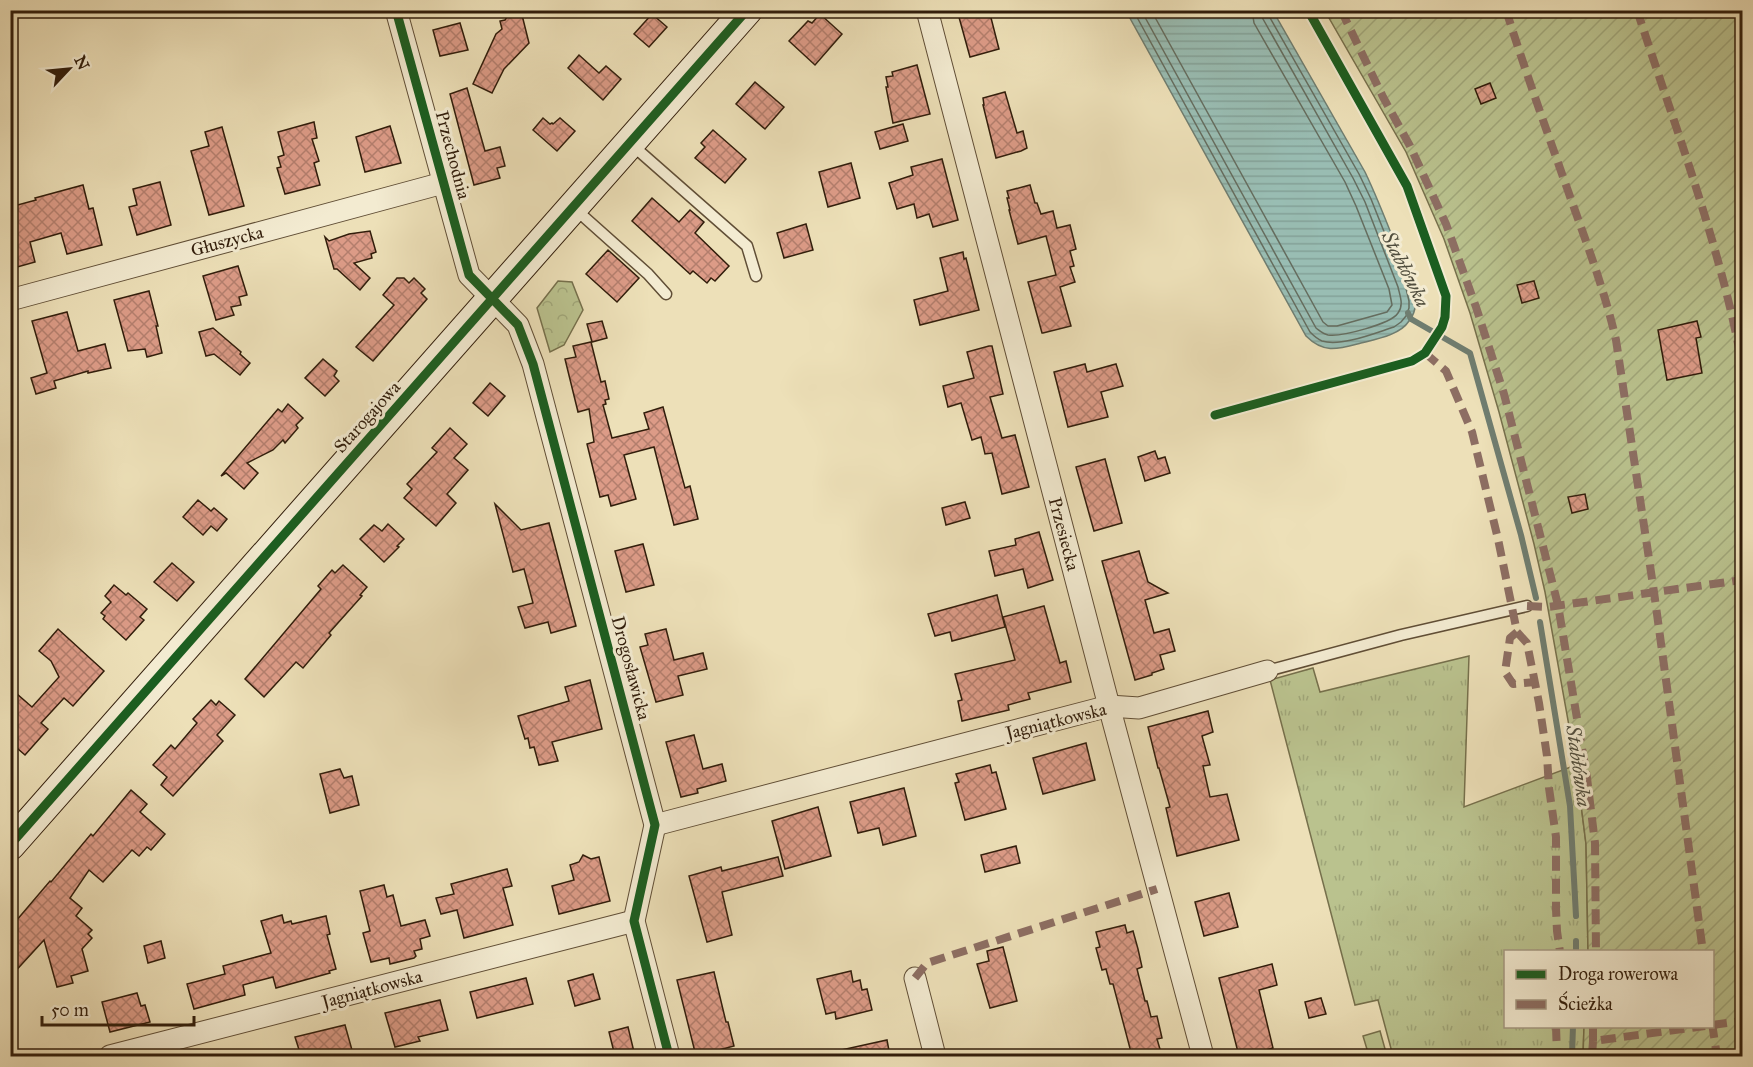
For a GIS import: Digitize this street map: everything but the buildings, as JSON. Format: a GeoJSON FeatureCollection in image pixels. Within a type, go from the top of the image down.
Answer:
{"type":"FeatureCollection","features":[{"type":"Feature","properties":{"kind":"street","name":"Przechodnia"},"geometry":{"type":"LineString","coordinates":[[396,10],[469,275],[494,299]]}},
{"type":"Feature","properties":{"kind":"street","name":"Starogajowa"},"geometry":{"type":"LineString","coordinates":[[10,845],[747,10]]}},
{"type":"Feature","properties":{"kind":"street","name":"Przesiecka"},"geometry":{"type":"LineString","coordinates":[[927,10],[1203,1056]]}},
{"type":"Feature","properties":{"kind":"street","name":"Głuszycka"},"geometry":{"type":"LineString","coordinates":[[10,300],[443,183]]}},
{"type":"Feature","properties":{"kind":"street","name":"Drogosławicka"},"geometry":{"type":"LineString","coordinates":[[494,299],[518,325],[533,364],[656,825],[634,921],[669,1056]]}},
{"type":"Feature","properties":{"kind":"street","name":"Jagniątkowska"},"geometry":{"type":"LineString","coordinates":[[656,825],[1109,706],[1139,708],[1267,670]]}},
{"type":"Feature","properties":{"kind":"street","name":"Jagniątkowska"},"geometry":{"type":"LineString","coordinates":[[110,1056],[634,921]]}},
{"type":"Feature","properties":{"kind":"street"},"geometry":{"type":"LineString","coordinates":[[915,978],[935,1056]]}},
{"type":"Feature","properties":{"kind":"lane"},"geometry":{"type":"LineString","coordinates":[[630,143],[747,246],[756,276]]}},
{"type":"Feature","properties":{"kind":"lane"},"geometry":{"type":"LineString","coordinates":[[573,208],[648,274],[666,294]]}},
{"type":"Feature","properties":{"kind":"lane","name":"Jagniątkowska"},"geometry":{"type":"LineString","coordinates":[[1267,670],[1401,635],[1527,606]]}},
{"type":"Feature","properties":{"kind":"green space"},"geometry":{"type":"Polygon","coordinates":[[[1325,11],[1742,11],[1742,1056],[1583,1056],[1584,1028],[1714,1028],[1714,950],[1588,950],[1586,844],[1576,765],[1545,592],[1499,412],[1470,313],[1444,239],[1406,152],[1325,11]]]}},
{"type":"Feature","properties":{"kind":"green space"},"geometry":{"type":"Polygon","coordinates":[[[558,281],[572,282],[583,310],[564,345],[550,352],[537,308],[558,281]]]}},
{"type":"Feature","properties":{"kind":"green space"},"geometry":{"type":"Polygon","coordinates":[[[1469,656],[1464,807],[1576,765],[1586,844],[1588,950],[1504,950],[1504,1028],[1584,1028],[1583,1056],[1393,1056],[1378,1000],[1355,1005],[1270,680],[1313,668],[1320,692],[1469,656]]]}},
{"type":"Feature","properties":{"kind":"green space"},"geometry":{"type":"Polygon","coordinates":[[[1380,1031],[1387,1056],[1369,1056],[1363,1036],[1380,1031]]]}},
{"type":"Feature","properties":{"kind":"water"},"geometry":{"type":"Polygon","coordinates":[[[1126,11],[1273,11],[1365,172],[1379,203],[1414,293],[1414,311],[1405,326],[1388,336],[1338,348],[1319,346],[1306,336],[1126,11]]]}},
{"type":"Feature","properties":{"kind":"waterway","name":"Stabłówka"},"geometry":{"type":"LineString","coordinates":[[1408,313],[1411,319],[1470,353],[1521,535],[1536,598]]}},
{"type":"Feature","properties":{"kind":"waterway","name":"Stabłówka"},"geometry":{"type":"LineString","coordinates":[[1540,622],[1570,806],[1576,916]]}},
{"type":"Feature","properties":{"kind":"waterway","name":"Stabłówka"},"geometry":{"type":"LineString","coordinates":[[1576,941],[1576,950]]}},
{"type":"Feature","properties":{"kind":"waterway","name":"Stabłówka"},"geometry":{"type":"LineString","coordinates":[[1572,1056],[1573,1028]]}},
{"type":"Feature","properties":{"kind":"marked path"},"geometry":{"type":"LineString","coordinates":[[1341,10],[1383,97],[1410,146],[1446,224],[1504,394],[1558,605],[1587,778],[1595,843],[1596,950]]}},
{"type":"Feature","properties":{"kind":"marked path"},"geometry":{"type":"LineString","coordinates":[[1506,10],[1594,264],[1616,340],[1654,592],[1703,950]]}},
{"type":"Feature","properties":{"kind":"marked path"},"geometry":{"type":"LineString","coordinates":[[1637,10],[1709,230],[1733,319],[1742,364]]}},
{"type":"Feature","properties":{"kind":"marked path"},"geometry":{"type":"LineString","coordinates":[[1425,353],[1446,371],[1472,432],[1498,539],[1517,632],[1527,643],[1547,756],[1556,837],[1556,909],[1560,950]]}},
{"type":"Feature","properties":{"kind":"marked path"},"geometry":{"type":"LineString","coordinates":[[1527,606],[1548,607],[1742,580]]}},
{"type":"Feature","properties":{"kind":"marked path"},"geometry":{"type":"LineString","coordinates":[[1517,632],[1510,638],[1505,672],[1513,684],[1535,682]]}},
{"type":"Feature","properties":{"kind":"marked path"},"geometry":{"type":"LineString","coordinates":[[915,978],[927,963],[1157,889]]}},
{"type":"Feature","properties":{"kind":"marked path"},"geometry":{"type":"LineString","coordinates":[[1714,1025],[1742,1021]]}},
{"type":"Feature","properties":{"kind":"marked path"},"geometry":{"type":"LineString","coordinates":[[1556,1028],[1557,1056]]}},
{"type":"Feature","properties":{"kind":"marked path"},"geometry":{"type":"LineString","coordinates":[[1593,1028],[1593,1041],[1690,1028]]}},
{"type":"Feature","properties":{"kind":"marked path"},"geometry":{"type":"LineString","coordinates":[[1713,1028],[1717,1056]]}},
{"type":"Feature","properties":{"kind":"marked path"},"geometry":{"type":"LineString","coordinates":[[1592,1056],[1593,1041]]}},
{"type":"Feature","properties":{"kind":"cycle path"},"geometry":{"type":"LineString","coordinates":[[396,10],[469,275],[518,325],[533,364],[655,825],[634,921],[669,1056]]}},
{"type":"Feature","properties":{"kind":"cycle path"},"geometry":{"type":"LineString","coordinates":[[10,845],[747,10]]}},
{"type":"Feature","properties":{"kind":"cycle path"},"geometry":{"type":"LineString","coordinates":[[1215,415],[1412,361],[1425,353],[1442,327],[1445,317],[1446,296],[1407,186],[1308,10]]}}]}
